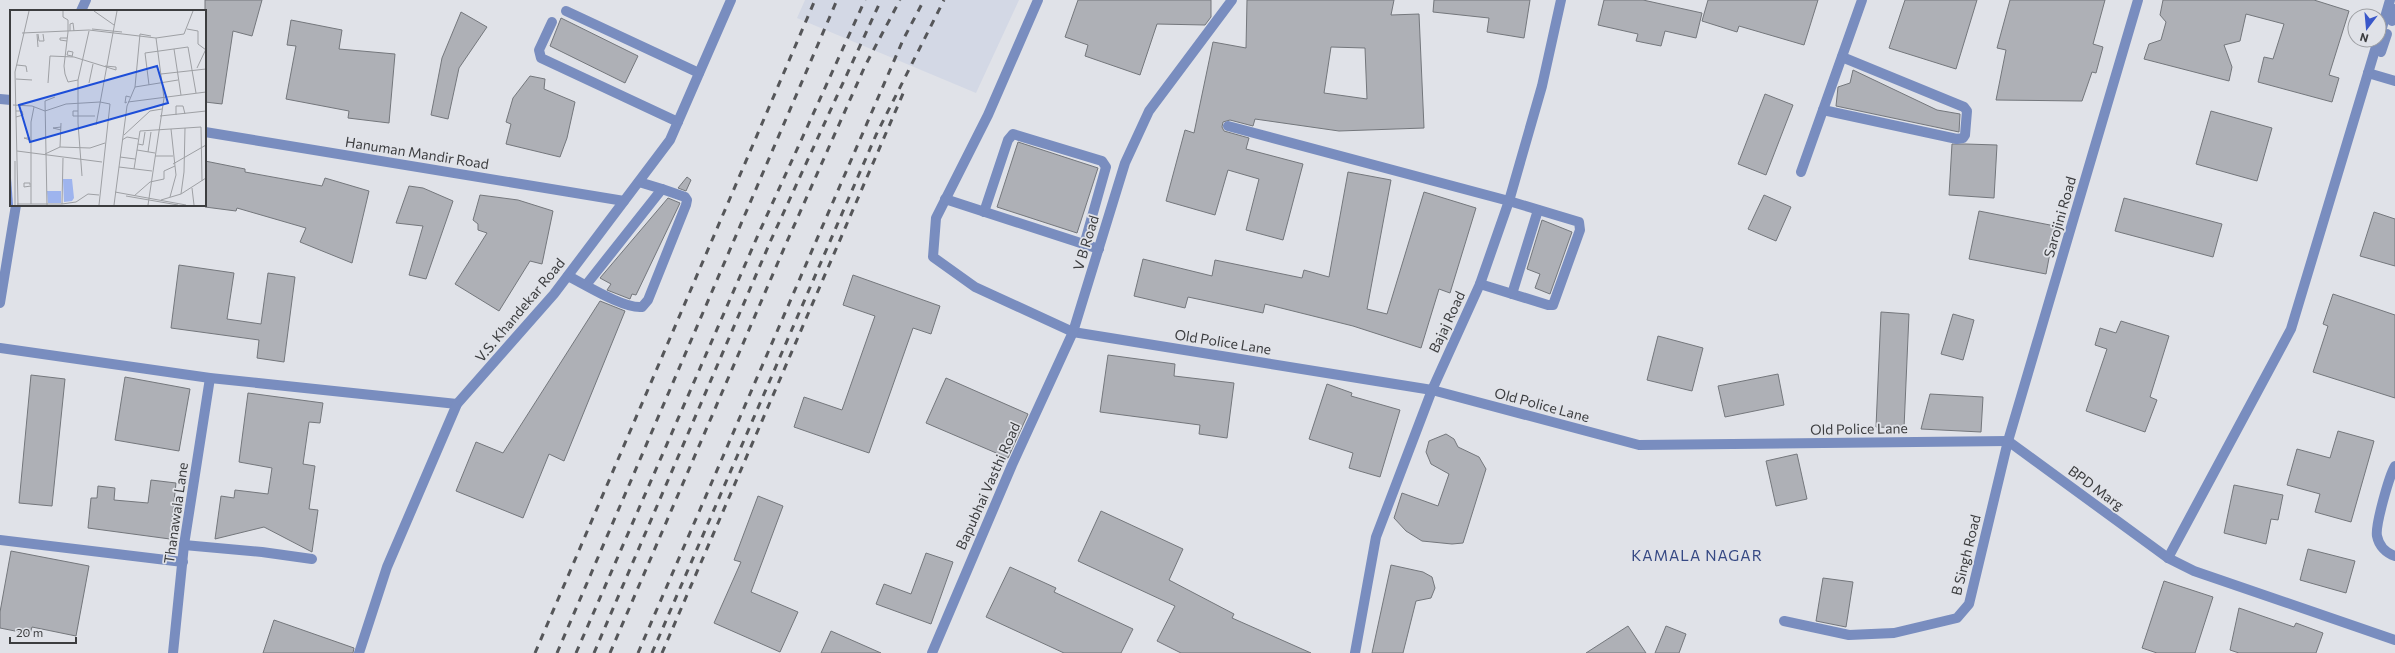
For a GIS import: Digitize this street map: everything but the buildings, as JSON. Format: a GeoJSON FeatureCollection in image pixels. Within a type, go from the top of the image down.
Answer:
{"type":"FeatureCollection","features":[{"type":"Feature","properties":{"kind":"street"},"geometry":{"type":"LineString","coordinates":[[81,10],[86,0]]}},
{"type":"Feature","properties":{"kind":"street","name":"V.S. Khandekar Road"},"geometry":{"type":"LineString","coordinates":[[359,653],[387,567],[458,404],[568,276],[670,140],[731,0]]}},
{"type":"Feature","properties":{"kind":"street"},"geometry":{"type":"LineString","coordinates":[[1038,0],[988,114],[945,199],[1099,249]]}},
{"type":"Feature","properties":{"kind":"street","name":"V B Road"},"geometry":{"type":"LineString","coordinates":[[1074,332],[1125,163],[1149,111],[1232,0]]}},
{"type":"Feature","properties":{"kind":"street","name":"Bajaj Road"},"geometry":{"type":"LineString","coordinates":[[1355,653],[1376,537],[1432,390],[1480,284],[1509,201],[1542,86],[1561,0]]}},
{"type":"Feature","properties":{"kind":"street"},"geometry":{"type":"LineString","coordinates":[[1801,172],[1827,110],[1862,0]]}},
{"type":"Feature","properties":{"kind":"street","name":"Sarojini Road"},"geometry":{"type":"LineString","coordinates":[[2008,441],[2138,0]]}},
{"type":"Feature","properties":{"kind":"street"},"geometry":{"type":"LineString","coordinates":[[2390,0],[2390,21]]}},
{"type":"Feature","properties":{"kind":"street"},"geometry":{"type":"LineString","coordinates":[[2390,21],[2395,9]]}},
{"type":"Feature","properties":{"kind":"street"},"geometry":{"type":"LineString","coordinates":[[566,11],[700,73]]}},
{"type":"Feature","properties":{"kind":"street"},"geometry":{"type":"LineString","coordinates":[[552,22],[539,50],[541,58],[678,122]]}},
{"type":"Feature","properties":{"kind":"street"},"geometry":{"type":"LineString","coordinates":[[2168,558],[2291,329],[2380,48]]}},
{"type":"Feature","properties":{"kind":"street"},"geometry":{"type":"LineString","coordinates":[[1827,110],[1957,139],[1963,138],[1965,135],[1967,111],[1964,107],[1844,59]]}},
{"type":"Feature","properties":{"kind":"street"},"geometry":{"type":"LineString","coordinates":[[2371,74],[2395,80]]}},
{"type":"Feature","properties":{"kind":"street"},"geometry":{"type":"LineString","coordinates":[[0,99],[10,100]]}},
{"type":"Feature","properties":{"kind":"street"},"geometry":{"type":"LineString","coordinates":[[1228,126],[1509,201],[1579,222],[1580,230],[1554,305],[1548,305],[1480,284]]}},
{"type":"Feature","properties":{"kind":"street","name":"Hanuman Mandir Road"},"geometry":{"type":"LineString","coordinates":[[206,132],[624,201]]}},
{"type":"Feature","properties":{"kind":"street"},"geometry":{"type":"LineString","coordinates":[[984,212],[1008,140],[1013,134],[1102,161],[1106,167],[1084,244]]}},
{"type":"Feature","properties":{"kind":"street"},"geometry":{"type":"LineString","coordinates":[[568,276],[636,308],[642,307],[646,303],[687,200],[685,197],[639,182]]}},
{"type":"Feature","properties":{"kind":"street"},"geometry":{"type":"LineString","coordinates":[[586,285],[662,189]]}},
{"type":"Feature","properties":{"kind":"street","name":"Old Police Lane"},"geometry":{"type":"LineString","coordinates":[[945,199],[936,218],[933,257],[975,287],[1074,332],[1432,390],[1639,445],[2008,441]]}},
{"type":"Feature","properties":{"kind":"street"},"geometry":{"type":"LineString","coordinates":[[0,303],[16,206]]}},
{"type":"Feature","properties":{"kind":"street"},"geometry":{"type":"LineString","coordinates":[[1512,294],[1538,210]]}},
{"type":"Feature","properties":{"kind":"street","name":"Bapubhai Vasthi Road"},"geometry":{"type":"LineString","coordinates":[[932,653],[1012,465],[1074,332]]}},
{"type":"Feature","properties":{"kind":"street"},"geometry":{"type":"LineString","coordinates":[[0,348],[210,378],[458,404]]}},
{"type":"Feature","properties":{"kind":"street","name":"Thanawala Lane"},"geometry":{"type":"LineString","coordinates":[[173,653],[184,545],[210,378]]}},
{"type":"Feature","properties":{"kind":"street","name":"BPD Marg"},"geometry":{"type":"LineString","coordinates":[[2008,441],[2168,558],[2194,571],[2395,640]]}},
{"type":"Feature","properties":{"kind":"street","name":"B Singh Road"},"geometry":{"type":"LineString","coordinates":[[1784,621],[1849,635],[1894,634],[1957,618],[1969,604],[2008,441]]}},
{"type":"Feature","properties":{"kind":"street"},"geometry":{"type":"LineString","coordinates":[[2395,466],[2389,476],[2376,535],[2380,546],[2389,554],[2395,556]]}},
{"type":"Feature","properties":{"kind":"street"},"geometry":{"type":"LineString","coordinates":[[0,540],[183,562]]}},
{"type":"Feature","properties":{"kind":"street"},"geometry":{"type":"LineString","coordinates":[[184,545],[262,552],[312,559]]}},
{"type":"Feature","properties":{"kind":"shaded area"},"geometry":{"type":"Polygon","coordinates":[[[805,0],[1019,0],[976,93],[797,18],[805,0]]]}},
{"type":"Feature","properties":{"kind":"railway"},"geometry":{"type":"LineString","coordinates":[[535,653],[815,0]]}},
{"type":"Feature","properties":{"kind":"railway"},"geometry":{"type":"LineString","coordinates":[[557,653],[837,0]]}},
{"type":"Feature","properties":{"kind":"railway"},"geometry":{"type":"LineString","coordinates":[[576,653],[758,235],[865,0]]}},
{"type":"Feature","properties":{"kind":"railway"},"geometry":{"type":"LineString","coordinates":[[594,653],[771,240],[881,0]]}},
{"type":"Feature","properties":{"kind":"railway"},"geometry":{"type":"LineString","coordinates":[[610,653],[785,246],[865,66],[900,0]]}},
{"type":"Feature","properties":{"kind":"railway"},"geometry":{"type":"LineString","coordinates":[[638,653],[903,40],[924,0]]}},
{"type":"Feature","properties":{"kind":"railway"},"geometry":{"type":"LineString","coordinates":[[652,653],[876,135],[944,0]]}},
{"type":"Feature","properties":{"kind":"railway"},"geometry":{"type":"LineString","coordinates":[[662,653],[905,89]]}},
{"type":"Feature","properties":{"kind":"district","name":"KAMALA NAGAR"},"geometry":{"type":"Point","coordinates":[1697,556]}}]}
